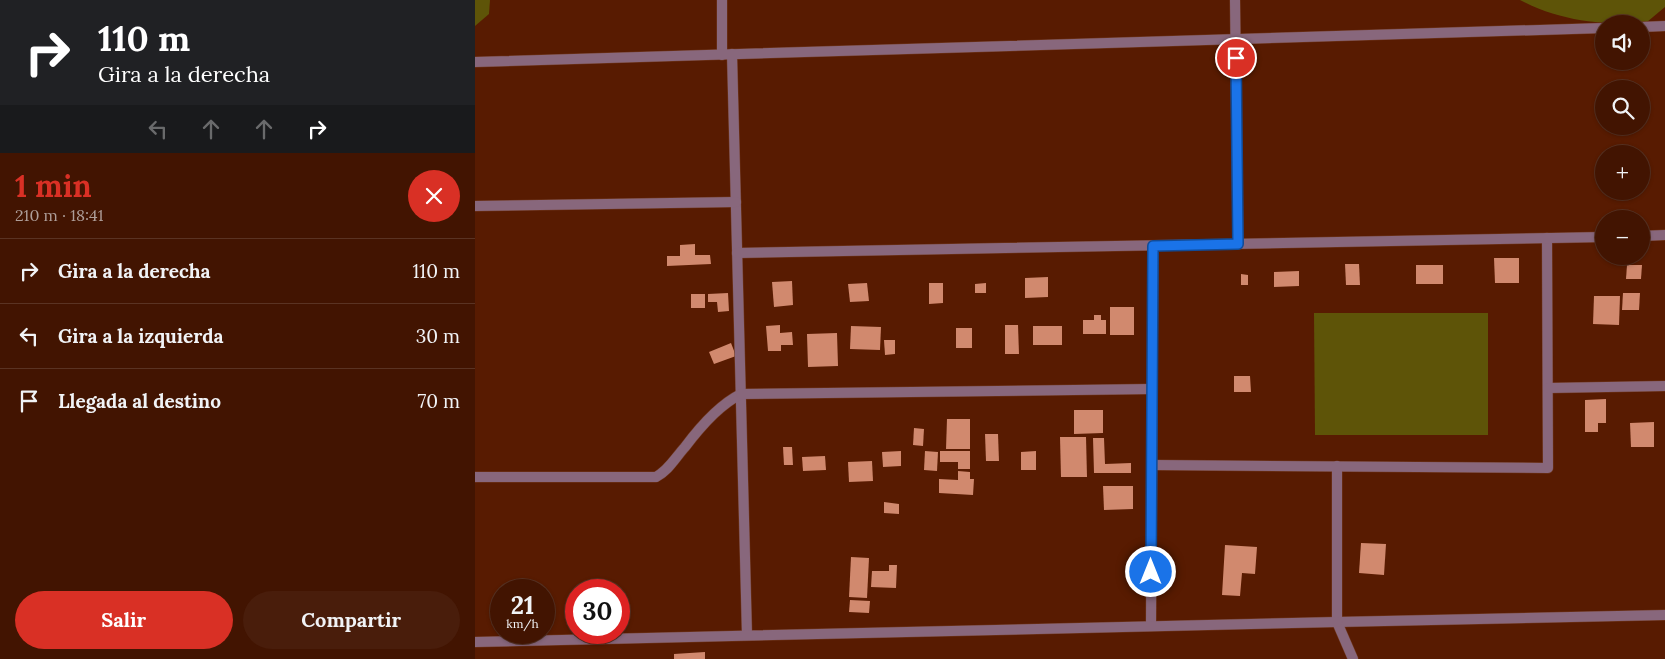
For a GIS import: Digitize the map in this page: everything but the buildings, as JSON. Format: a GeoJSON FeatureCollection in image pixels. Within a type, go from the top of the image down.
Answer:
{"type":"FeatureCollection","features":[{"type":"Feature","properties":{"kind":"street"},"geometry":{"type":"LineString","coordinates":[[721,0],[727,54],[736,202],[747,635]]}},
{"type":"Feature","properties":{"kind":"street"},"geometry":{"type":"LineString","coordinates":[[1235,0],[1238,244]]}},
{"type":"Feature","properties":{"kind":"street"},"geometry":{"type":"LineString","coordinates":[[1650,27],[1665,26]]}},
{"type":"Feature","properties":{"kind":"street"},"geometry":{"type":"LineString","coordinates":[[475,62],[1595,28]]}},
{"type":"Feature","properties":{"kind":"street"},"geometry":{"type":"LineString","coordinates":[[475,206],[736,202]]}},
{"type":"Feature","properties":{"kind":"street"},"geometry":{"type":"LineString","coordinates":[[1650,236],[1665,236]]}},
{"type":"Feature","properties":{"kind":"street"},"geometry":{"type":"LineString","coordinates":[[737,253],[1595,237]]}},
{"type":"Feature","properties":{"kind":"street"},"geometry":{"type":"LineString","coordinates":[[1152,465],[1548,468],[1547,238]]}},
{"type":"Feature","properties":{"kind":"street"},"geometry":{"type":"LineString","coordinates":[[1151,626],[1153,246]]}},
{"type":"Feature","properties":{"kind":"street"},"geometry":{"type":"LineString","coordinates":[[1548,388],[1665,386]]}},
{"type":"Feature","properties":{"kind":"street"},"geometry":{"type":"LineString","coordinates":[[475,477],[656,478],[666,472],[699,429],[733,398],[741,394],[1152,389]]}},
{"type":"Feature","properties":{"kind":"street"},"geometry":{"type":"LineString","coordinates":[[1337,466],[1337,622],[1353,659]]}},
{"type":"Feature","properties":{"kind":"street"},"geometry":{"type":"LineString","coordinates":[[475,642],[1665,615]]}},
{"type":"Feature","properties":{"kind":"shaded area"},"geometry":{"type":"Polygon","coordinates":[[[475,0],[490,0],[489,14],[475,26],[475,0]]]}},
{"type":"Feature","properties":{"kind":"shaded area"},"geometry":{"type":"Polygon","coordinates":[[[1520,0],[1665,0],[1665,7],[1650,20],[1650,15],[1595,15],[1594,22],[1564,17],[1520,0]]]}},
{"type":"Feature","properties":{"kind":"shaded area"},"geometry":{"type":"Polygon","coordinates":[[[1314,313],[1488,313],[1488,435],[1315,435],[1314,313]]]}},
{"type":"Feature","properties":{"kind":"route"},"geometry":{"type":"LineString","coordinates":[[1151,572],[1153,246],[1238,244],[1236,58]]}}]}
